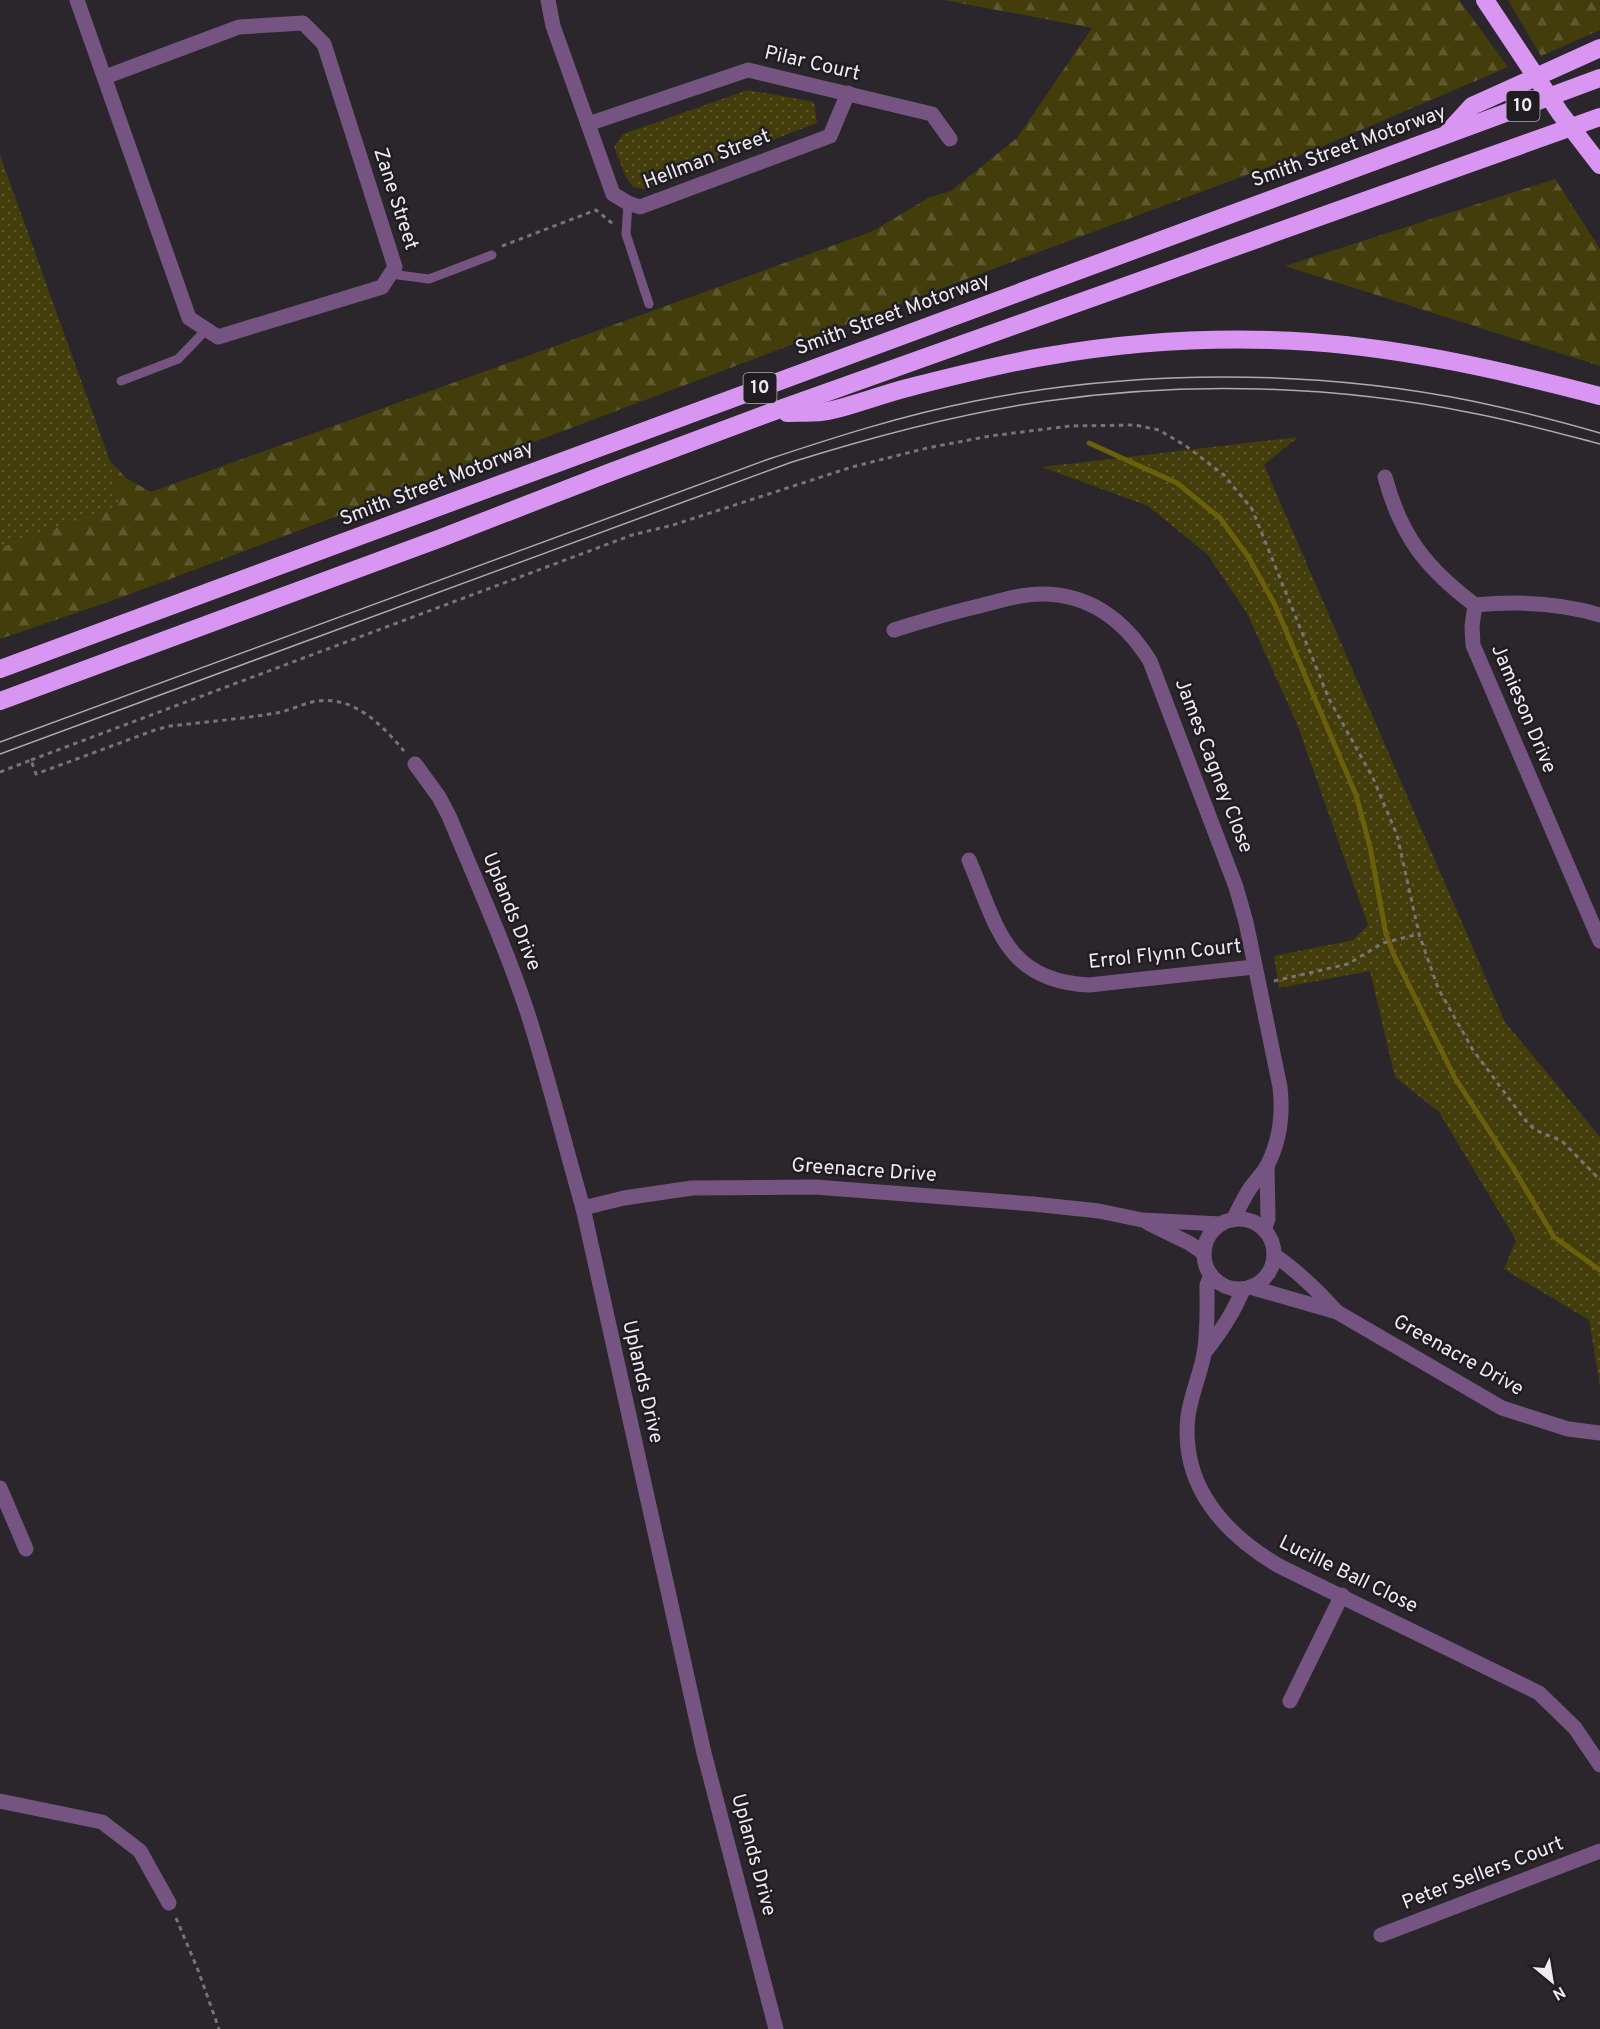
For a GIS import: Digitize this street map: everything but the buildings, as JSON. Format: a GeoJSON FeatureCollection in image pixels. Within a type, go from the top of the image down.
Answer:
{"type":"FeatureCollection","features":[{"type":"Feature","properties":{"kind":"highway"},"geometry":{"type":"LineString","coordinates":[[1485,0],[1560,113],[1600,165]]}},
{"type":"Feature","properties":{"kind":"highway"},"geometry":{"type":"LineString","coordinates":[[1446,134],[1472,106],[1600,48]]}},
{"type":"Feature","properties":{"kind":"highway","name":"Smith Street Motorway"},"geometry":{"type":"LineString","coordinates":[[0,669],[1600,78]]}},
{"type":"Feature","properties":{"kind":"highway","name":"10"},"geometry":{"type":"LineString","coordinates":[[0,701],[769,414],[1600,117]]}},
{"type":"Feature","properties":{"kind":"highway"},"geometry":{"type":"LineString","coordinates":[[769,414],[826,411],[973,371],[1081,350],[1157,342],[1230,340],[1310,342],[1372,348],[1453,361],[1600,396]]}},
{"type":"Feature","properties":{"kind":"street"},"geometry":{"type":"LineString","coordinates":[[77,0],[189,318],[206,330]]}},
{"type":"Feature","properties":{"kind":"street","name":"Hellman Street"},"geometry":{"type":"LineString","coordinates":[[549,0],[553,26],[614,194],[640,207],[830,135],[848,93]]}},
{"type":"Feature","properties":{"kind":"street","name":"Zane Street"},"geometry":{"type":"LineString","coordinates":[[105,76],[239,27],[303,23],[324,44],[395,267],[382,287],[218,337],[206,330]]}},
{"type":"Feature","properties":{"kind":"street","name":"Pilar Court"},"geometry":{"type":"LineString","coordinates":[[588,124],[748,70],[932,114],[950,139]]}},
{"type":"Feature","properties":{"kind":"street"},"geometry":{"type":"LineString","coordinates":[[1385,477],[1396,511],[1413,545],[1443,580],[1475,605],[1503,602],[1526,603],[1600,615]]}},
{"type":"Feature","properties":{"kind":"street","name":"James Cagney Close"},"geometry":{"type":"LineString","coordinates":[[894,630],[1017,596],[1041,594],[1065,596],[1087,603],[1125,627],[1139,643],[1158,679],[1236,887],[1246,922],[1282,1104],[1281,1122],[1267,1166],[1227,1222]]}},
{"type":"Feature","properties":{"kind":"street","name":"Jamieson Drive"},"geometry":{"type":"LineString","coordinates":[[1475,605],[1472,636],[1478,659],[1600,941]]}},
{"type":"Feature","properties":{"kind":"street","name":"Uplands Drive"},"geometry":{"type":"LineString","coordinates":[[415,764],[439,797],[449,816],[526,1008],[546,1071],[583,1208],[704,1753],[776,2029]]}},
{"type":"Feature","properties":{"kind":"street","name":"Errol Flynn Court"},"geometry":{"type":"LineString","coordinates":[[969,860],[1008,948],[1027,966],[1051,979],[1071,984],[1089,985],[1254,967]]}},
{"type":"Feature","properties":{"kind":"street","name":"James Cagney Close"},"geometry":{"type":"LineString","coordinates":[[1264,1230],[1268,1219],[1267,1166]]}},
{"type":"Feature","properties":{"kind":"street","name":"Greenacre Drive"},"geometry":{"type":"LineString","coordinates":[[583,1208],[624,1198],[692,1188],[815,1187],[1033,1204],[1099,1211],[1142,1220],[1227,1222]]}},
{"type":"Feature","properties":{"kind":"street","name":"Greenacre Drive"},"geometry":{"type":"LineString","coordinates":[[1142,1220],[1189,1243],[1204,1254]]}},
{"type":"Feature","properties":{"kind":"street"},"geometry":{"type":"LineString","coordinates":[[1245,1220],[1255,1223],[1270,1237],[1274,1255],[1272,1265],[1260,1282],[1246,1288],[1225,1286],[1211,1275],[1205,1264],[1206,1242],[1212,1232],[1227,1222],[1245,1220]]}},
{"type":"Feature","properties":{"kind":"street","name":"Greenacre Drive"},"geometry":{"type":"LineString","coordinates":[[1274,1255],[1289,1265],[1320,1293],[1337,1312]]}},
{"type":"Feature","properties":{"kind":"street","name":"Lucille Ball Close"},"geometry":{"type":"LineString","coordinates":[[1211,1275],[1207,1285],[1204,1353],[1192,1393],[1188,1436],[1192,1468],[1206,1498],[1223,1523],[1257,1553],[1281,1567],[1539,1693],[1575,1728],[1600,1765]]}},
{"type":"Feature","properties":{"kind":"street","name":"Greenacre Drive"},"geometry":{"type":"LineString","coordinates":[[1246,1288],[1337,1312],[1502,1408],[1568,1429],[1600,1433]]}},
{"type":"Feature","properties":{"kind":"street","name":"Lucille Ball Close"},"geometry":{"type":"LineString","coordinates":[[1204,1353],[1237,1307],[1246,1288]]}},
{"type":"Feature","properties":{"kind":"street"},"geometry":{"type":"LineString","coordinates":[[0,1488],[26,1549]]}},
{"type":"Feature","properties":{"kind":"street"},"geometry":{"type":"LineString","coordinates":[[1290,1701],[1342,1595]]}},
{"type":"Feature","properties":{"kind":"street"},"geometry":{"type":"LineString","coordinates":[[0,1801],[102,1822],[140,1851],[170,1903]]}},
{"type":"Feature","properties":{"kind":"street","name":"Peter Sellers Court"},"geometry":{"type":"LineString","coordinates":[[1381,1935],[1600,1851]]}},
{"type":"Feature","properties":{"kind":"lane"},"geometry":{"type":"LineString","coordinates":[[628,203],[626,234],[649,304]]}},
{"type":"Feature","properties":{"kind":"lane"},"geometry":{"type":"LineString","coordinates":[[391,274],[429,279],[492,255]]}},
{"type":"Feature","properties":{"kind":"lane"},"geometry":{"type":"LineString","coordinates":[[121,381],[178,359],[206,330]]}},
{"type":"Feature","properties":{"kind":"path"},"geometry":{"type":"LineString","coordinates":[[492,255],[503,246],[596,210],[626,234]]}},
{"type":"Feature","properties":{"kind":"path"},"geometry":{"type":"LineString","coordinates":[[0,772],[632,535],[673,525],[852,467],[927,448],[990,436],[1080,425],[1135,425],[1159,430],[1186,446],[1224,475],[1252,509],[1329,699],[1373,778],[1397,835],[1419,934],[1438,988],[1473,1050],[1525,1120],[1535,1130],[1562,1141],[1600,1180]]}},
{"type":"Feature","properties":{"kind":"path"},"geometry":{"type":"LineString","coordinates":[[31,760],[36,774],[154,730],[280,712],[313,702],[330,700],[352,705],[373,718],[415,764]]}},
{"type":"Feature","properties":{"kind":"path"},"geometry":{"type":"LineString","coordinates":[[1258,985],[1348,964],[1383,943],[1419,934]]}},
{"type":"Feature","properties":{"kind":"path"},"geometry":{"type":"LineString","coordinates":[[170,1903],[198,1970],[219,2029]]}},
{"type":"Feature","properties":{"kind":"green space"},"geometry":{"type":"Polygon","coordinates":[[[944,0],[1459,0],[1508,67],[1314,150],[117,599],[0,639],[0,270],[58,394],[126,478],[151,492],[873,231],[930,197],[951,191],[1017,138],[1092,28],[944,0]]]}},
{"type":"Feature","properties":{"kind":"green space"},"geometry":{"type":"Polygon","coordinates":[[[1508,0],[1600,0],[1600,30],[1541,56],[1508,0]]]}},
{"type":"Feature","properties":{"kind":"green space"},"geometry":{"type":"Polygon","coordinates":[[[748,90],[814,102],[817,123],[643,189],[633,187],[626,177],[614,147],[623,134],[748,90]]]}},
{"type":"Feature","properties":{"kind":"green space"},"geometry":{"type":"Polygon","coordinates":[[[0,155],[110,461],[119,505],[0,548],[0,155]]]}},
{"type":"Feature","properties":{"kind":"green space"},"geometry":{"type":"Polygon","coordinates":[[[1555,179],[1600,249],[1600,366],[1285,266],[1555,179]]]}},
{"type":"Feature","properties":{"kind":"green space"},"geometry":{"type":"Polygon","coordinates":[[[1298,437],[1264,465],[1505,1022],[1600,1137],[1600,1385],[1589,1320],[1504,1269],[1516,1240],[1439,1112],[1395,1077],[1370,971],[1279,988],[1274,956],[1353,940],[1368,925],[1297,724],[1247,613],[1207,554],[1148,506],[1042,467],[1298,437]]]}},
{"type":"Feature","properties":{"kind":"waterway"},"geometry":{"type":"LineString","coordinates":[[1089,443],[1177,483],[1220,518],[1249,558],[1275,605],[1356,795],[1370,847],[1386,934],[1393,953],[1455,1078],[1554,1237],[1600,1270]]}},
{"type":"Feature","properties":{"kind":"tram line"},"geometry":{"type":"LineString","coordinates":[[0,742],[766,460],[870,427],[975,401],[1036,390],[1161,378],[1287,378],[1412,390],[1472,401],[1600,433]]}},
{"type":"Feature","properties":{"kind":"tram line"},"geometry":{"type":"LineString","coordinates":[[0,754],[792,462],[886,434],[982,412],[1047,401],[1153,390],[1260,389],[1367,396],[1420,404],[1520,423],[1600,444]]}}]}
